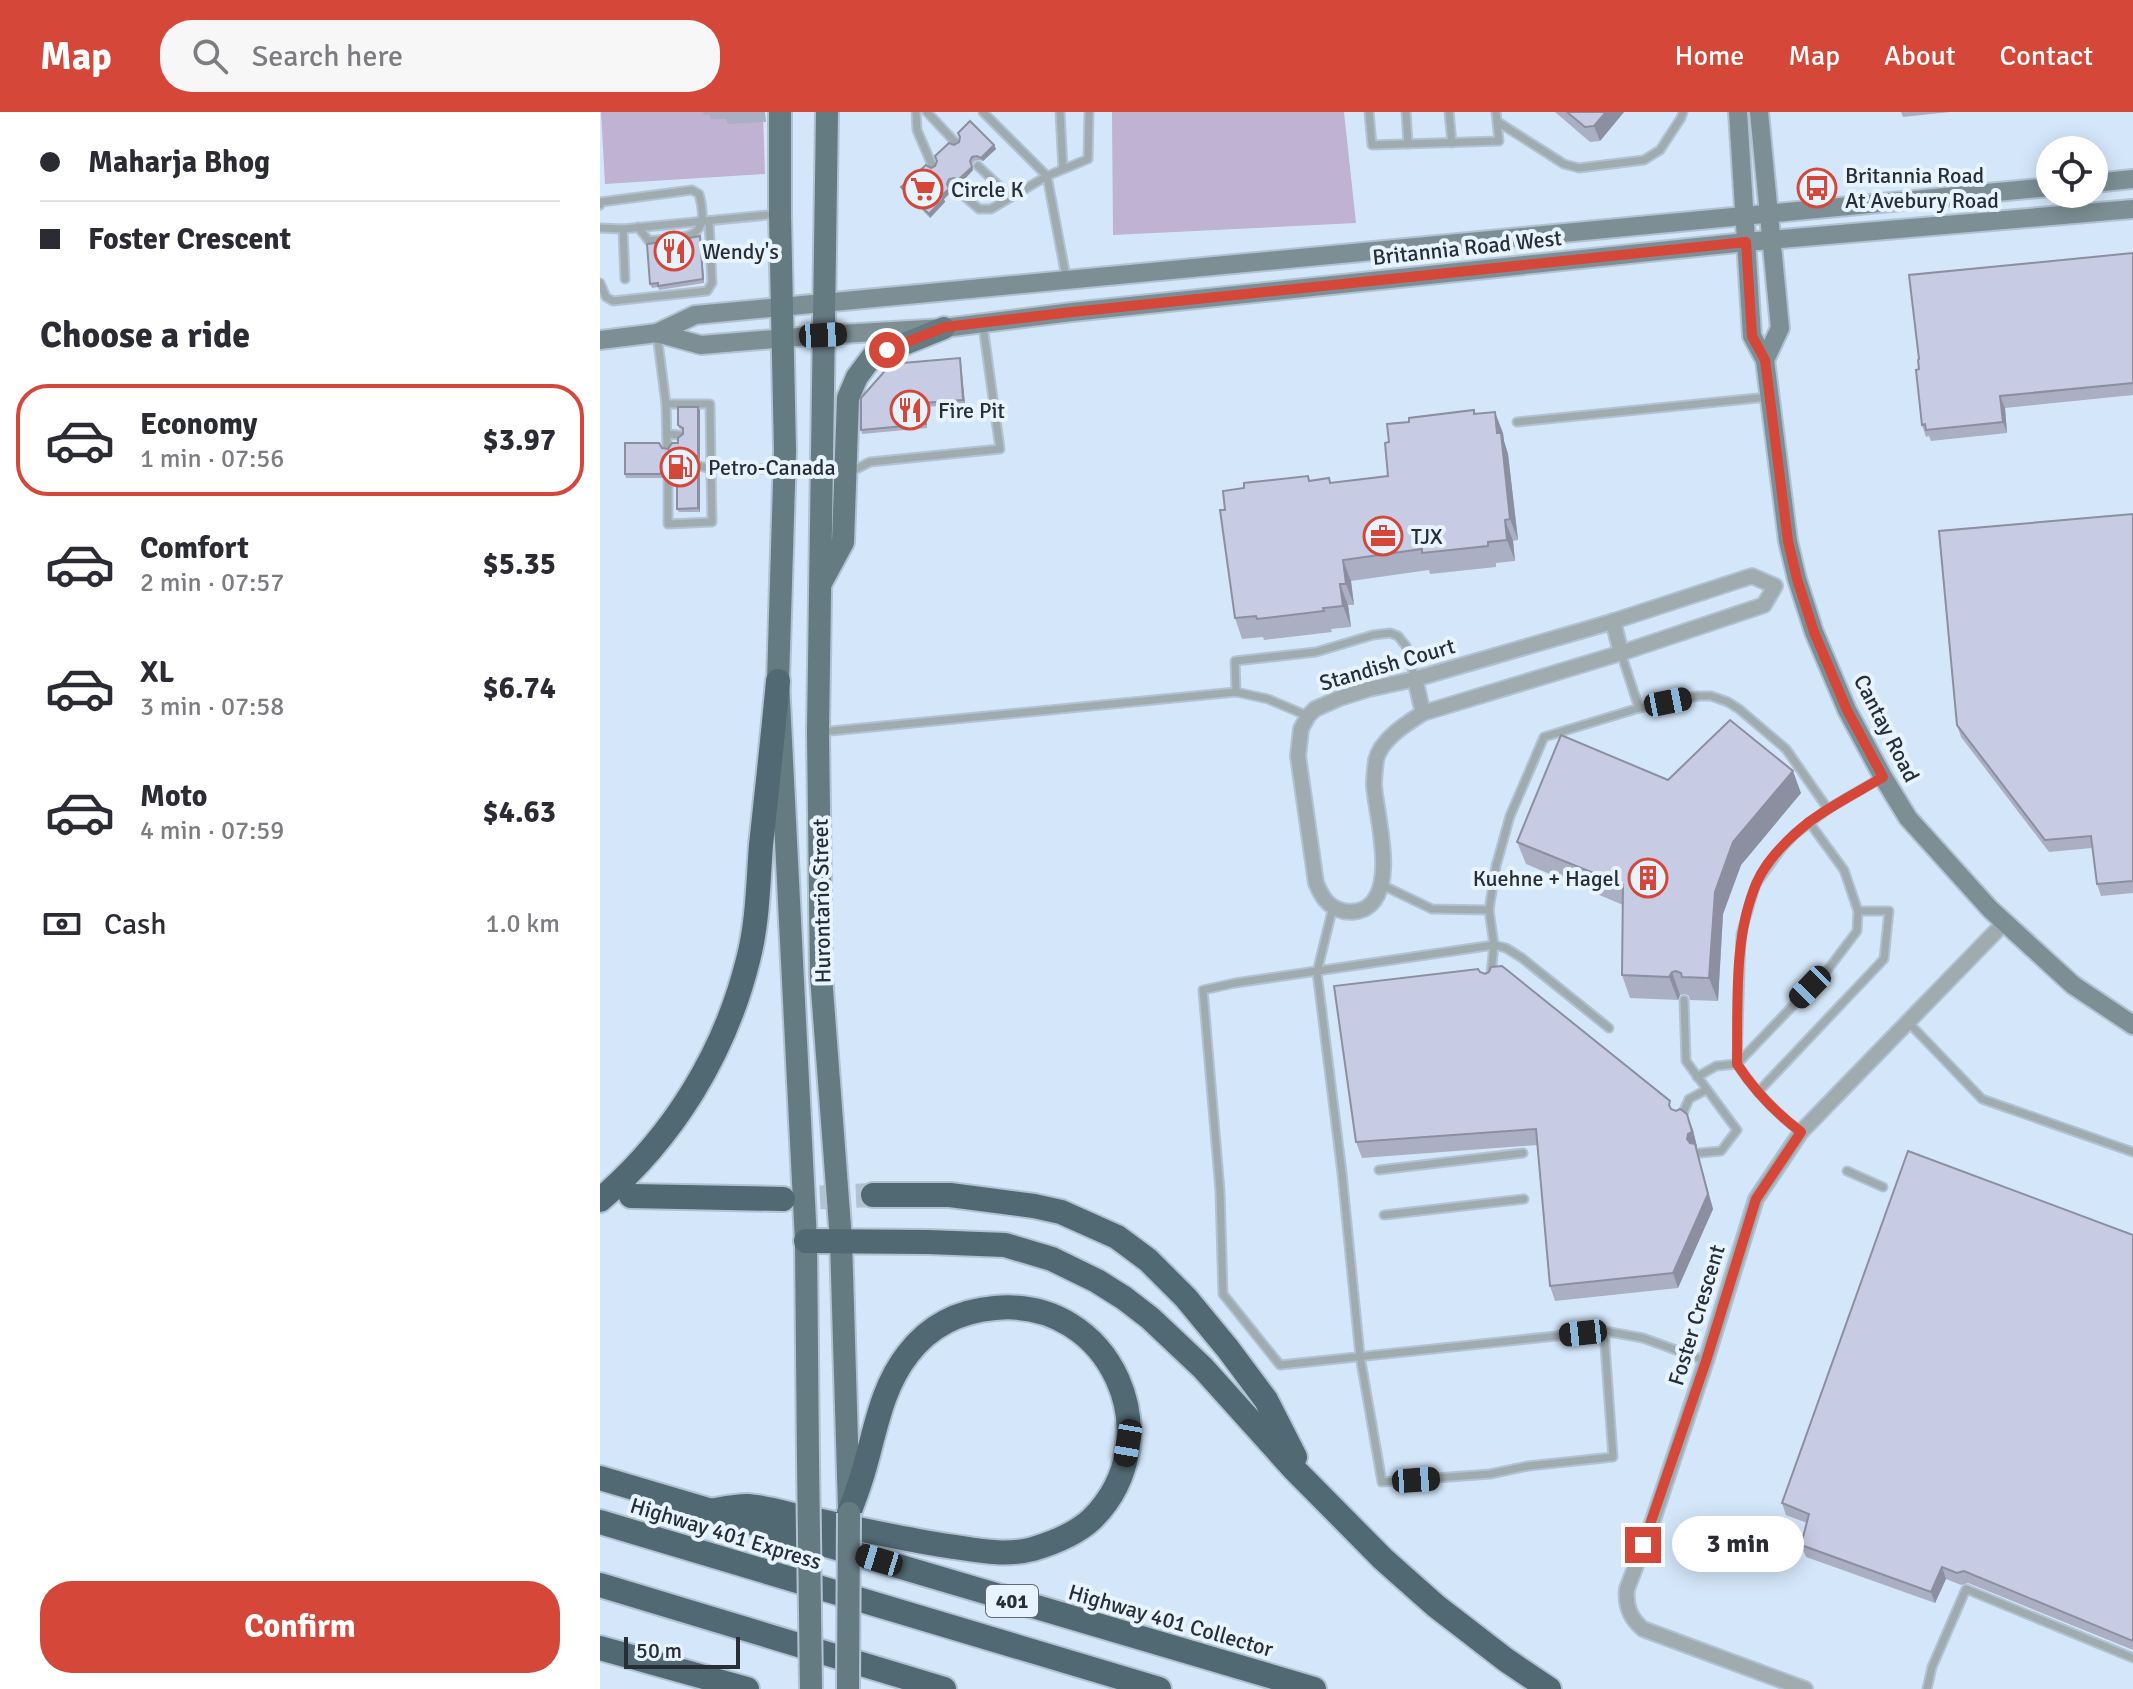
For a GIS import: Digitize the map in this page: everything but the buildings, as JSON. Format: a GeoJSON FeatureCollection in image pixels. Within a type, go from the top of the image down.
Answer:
{"type":"FeatureCollection","features":[{"type":"Feature","properties":{"kind":"highway"},"geometry":{"type":"LineString","coordinates":[[600,1200],[657,1142],[691,1096],[712,1059],[739,991],[749,957],[758,899],[778,681]]}},
{"type":"Feature","properties":{"kind":"highway"},"geometry":{"type":"LineString","coordinates":[[873,1195],[950,1195],[1034,1206],[1061,1212],[1117,1237],[1148,1260],[1186,1298],[1228,1349],[1266,1400],[1309,1484]]}},
{"type":"Feature","properties":{"kind":"highway"},"geometry":{"type":"LineString","coordinates":[[631,1196],[783,1199]]}},
{"type":"Feature","properties":{"kind":"highway"},"geometry":{"type":"LineString","coordinates":[[806,1241],[1005,1245],[1052,1259],[1097,1281],[1150,1318],[1203,1368],[1309,1484],[1425,1597],[1549,1689]]}},
{"type":"Feature","properties":{"kind":"highway"},"geometry":{"type":"LineString","coordinates":[[710,1511],[746,1506],[932,1544],[999,1554],[1029,1550],[1063,1539],[1091,1520],[1123,1471],[1128,1443],[1128,1415],[1122,1387],[1108,1362],[1087,1337],[1065,1320],[1039,1310],[1010,1306],[976,1309],[949,1319],[927,1333],[906,1356],[890,1385],[856,1472],[849,1513]]}},
{"type":"Feature","properties":{"kind":"highway","name":"Highway 401 Collector"},"geometry":{"type":"LineString","coordinates":[[600,1478],[1314,1689]]}},
{"type":"Feature","properties":{"kind":"highway","name":"Highway 401 Express"},"geometry":{"type":"LineString","coordinates":[[600,1522],[1159,1689]]}},
{"type":"Feature","properties":{"kind":"highway"},"geometry":{"type":"LineString","coordinates":[[600,1588],[944,1689]]}},
{"type":"Feature","properties":{"kind":"highway"},"geometry":{"type":"LineString","coordinates":[[600,1648],[747,1689]]}},
{"type":"Feature","properties":{"kind":"main road","name":"Hurontario Street"},"geometry":{"type":"LineString","coordinates":[[780,112],[780,214],[803,304],[815,336],[820,586],[821,976],[856,1472]]}},
{"type":"Feature","properties":{"kind":"main road","name":"Hurontario Street"},"geometry":{"type":"LineString","coordinates":[[811,1689],[806,1241],[778,681],[784,469],[783,338],[803,304],[827,112]]}},
{"type":"Feature","properties":{"kind":"main road","name":"Cantay Road"},"geometry":{"type":"LineString","coordinates":[[1738,112],[1752,336],[1765,360],[1788,541],[1814,632],[1847,710],[1908,818],[1990,909],[2073,985],[2133,1025]]}},
{"type":"Feature","properties":{"kind":"main road","name":"Cantay Road"},"geometry":{"type":"LineString","coordinates":[[1759,112],[1780,328],[1765,360]]}},
{"type":"Feature","properties":{"kind":"main road"},"geometry":{"type":"LineString","coordinates":[[2108,182],[2133,179]]}},
{"type":"Feature","properties":{"kind":"main road","name":"Britannia Road West"},"geometry":{"type":"LineString","coordinates":[[657,333],[701,345],[983,324],[1771,227],[2036,189]]}},
{"type":"Feature","properties":{"kind":"main road","name":"Britannia Road West"},"geometry":{"type":"LineString","coordinates":[[657,333],[695,315],[1067,279],[1771,227],[2133,209]]}},
{"type":"Feature","properties":{"kind":"main road"},"geometry":{"type":"LineString","coordinates":[[820,586],[843,542],[852,458],[848,398],[857,377],[872,357],[944,328]]}},
{"type":"Feature","properties":{"kind":"main road"},"geometry":{"type":"LineString","coordinates":[[600,340],[657,333]]}},
{"type":"Feature","properties":{"kind":"main road"},"geometry":{"type":"LineString","coordinates":[[848,1689],[849,1513]]}},
{"type":"Feature","properties":{"kind":"street","name":"Standish Court"},"geometry":{"type":"LineString","coordinates":[[1333,907],[1325,900],[1316,883],[1301,778],[1299,740],[1308,716],[1324,704],[1613,621],[1752,576],[1775,586],[1797,579]]}},
{"type":"Feature","properties":{"kind":"street","name":"Standish Court"},"geometry":{"type":"LineString","coordinates":[[1382,885],[1382,849],[1374,784],[1376,761],[1387,741],[1423,713],[1621,653],[1764,605],[1775,586]]}},
{"type":"Feature","properties":{"kind":"street"},"geometry":{"type":"LineString","coordinates":[[1613,621],[1621,653]]}},
{"type":"Feature","properties":{"kind":"street"},"geometry":{"type":"LineString","coordinates":[[1415,679],[1423,713]]}},
{"type":"Feature","properties":{"kind":"street"},"geometry":{"type":"LineString","coordinates":[[1333,907],[1356,912],[1366,908],[1382,885]]}},
{"type":"Feature","properties":{"kind":"street","name":"Foster Crescent"},"geometry":{"type":"LineString","coordinates":[[1805,1689],[1649,1633],[1632,1618],[1626,1604],[1627,1589],[1706,1361],[1756,1199],[1801,1132],[2005,922]]}},
{"type":"Feature","properties":{"kind":"lane"},"geometry":{"type":"LineString","coordinates":[[916,112],[917,130],[932,165]]}},
{"type":"Feature","properties":{"kind":"lane"},"geometry":{"type":"LineString","coordinates":[[927,112],[955,142]]}},
{"type":"Feature","properties":{"kind":"lane"},"geometry":{"type":"LineString","coordinates":[[983,112],[1047,176],[1067,279]]}},
{"type":"Feature","properties":{"kind":"lane"},"geometry":{"type":"LineString","coordinates":[[1060,112],[1063,169]]}},
{"type":"Feature","properties":{"kind":"lane"},"geometry":{"type":"LineString","coordinates":[[955,188],[979,209],[991,209],[1047,176],[1088,159],[1089,112]]}},
{"type":"Feature","properties":{"kind":"lane"},"geometry":{"type":"LineString","coordinates":[[1369,112],[1372,145],[1499,141],[1496,112]]}},
{"type":"Feature","properties":{"kind":"lane"},"geometry":{"type":"LineString","coordinates":[[1406,112],[1408,144]]}},
{"type":"Feature","properties":{"kind":"lane"},"geometry":{"type":"LineString","coordinates":[[1449,112],[1452,143]]}},
{"type":"Feature","properties":{"kind":"lane"},"geometry":{"type":"LineString","coordinates":[[1498,122],[1564,164],[1579,168],[1644,160],[1660,150],[1683,112]]}},
{"type":"Feature","properties":{"kind":"lane"},"geometry":{"type":"LineString","coordinates":[[978,166],[1011,197]]}},
{"type":"Feature","properties":{"kind":"lane"},"geometry":{"type":"LineString","coordinates":[[600,205],[601,202],[692,190],[699,194],[712,283],[707,291],[613,301],[606,297],[600,283]]}},
{"type":"Feature","properties":{"kind":"lane"},"geometry":{"type":"LineString","coordinates":[[600,228],[623,229],[780,214]]}},
{"type":"Feature","properties":{"kind":"lane"},"geometry":{"type":"LineString","coordinates":[[638,227],[649,241],[694,235],[705,221]]}},
{"type":"Feature","properties":{"kind":"lane"},"geometry":{"type":"LineString","coordinates":[[623,229],[625,279]]}},
{"type":"Feature","properties":{"kind":"lane"},"geometry":{"type":"LineString","coordinates":[[852,458],[870,462],[1000,449],[983,324]]}},
{"type":"Feature","properties":{"kind":"lane"},"geometry":{"type":"LineString","coordinates":[[657,333],[666,404],[667,447]]}},
{"type":"Feature","properties":{"kind":"lane"},"geometry":{"type":"LineString","coordinates":[[1517,422],[1770,396]]}},
{"type":"Feature","properties":{"kind":"lane"},"geometry":{"type":"LineString","coordinates":[[666,404],[710,404],[712,522],[668,524],[668,478]]}},
{"type":"Feature","properties":{"kind":"lane"},"geometry":{"type":"LineString","coordinates":[[667,434],[679,435]]}},
{"type":"Feature","properties":{"kind":"lane"},"geometry":{"type":"LineString","coordinates":[[700,435],[711,435]]}},
{"type":"Feature","properties":{"kind":"lane"},"geometry":{"type":"LineString","coordinates":[[852,458],[870,462]]}},
{"type":"Feature","properties":{"kind":"lane"},"geometry":{"type":"LineString","coordinates":[[700,466],[711,469],[784,469]]}},
{"type":"Feature","properties":{"kind":"lane"},"geometry":{"type":"LineString","coordinates":[[668,495],[679,495]]}},
{"type":"Feature","properties":{"kind":"lane"},"geometry":{"type":"LineString","coordinates":[[700,497],[712,497]]}},
{"type":"Feature","properties":{"kind":"lane"},"geometry":{"type":"LineString","coordinates":[[1236,692],[1235,661],[1316,652],[1383,633],[1390,633],[1403,641],[1415,679]]}},
{"type":"Feature","properties":{"kind":"lane"},"geometry":{"type":"LineString","coordinates":[[1621,653],[1639,708]]}},
{"type":"Feature","properties":{"kind":"lane"},"geometry":{"type":"LineString","coordinates":[[818,732],[1236,692],[1268,699],[1308,716]]}},
{"type":"Feature","properties":{"kind":"lane"},"geometry":{"type":"LineString","coordinates":[[1490,983],[1494,945],[1489,910],[1496,866],[1510,816],[1544,737],[1639,708],[1704,696],[1728,702],[1786,749],[1828,809]]}},
{"type":"Feature","properties":{"kind":"lane"},"geometry":{"type":"LineString","coordinates":[[1801,1132],[1758,1092],[1737,1064],[1743,925],[1756,884],[1782,848],[1809,822],[1883,777]]}},
{"type":"Feature","properties":{"kind":"lane"},"geometry":{"type":"LineString","coordinates":[[1697,1077],[1716,1066],[1737,1064],[1829,968],[1857,931],[1858,911],[1844,870],[1809,822]]}},
{"type":"Feature","properties":{"kind":"lane"},"geometry":{"type":"LineString","coordinates":[[1382,885],[1432,909],[1489,910]]}},
{"type":"Feature","properties":{"kind":"lane"},"geometry":{"type":"LineString","coordinates":[[1333,907],[1317,972],[1342,1173],[1360,1356],[1382,1482],[1490,1474],[1528,1466],[1613,1457],[1604,1331]]}},
{"type":"Feature","properties":{"kind":"lane"},"geometry":{"type":"LineString","coordinates":[[1758,1092],[1884,959],[1889,911],[1858,911]]}},
{"type":"Feature","properties":{"kind":"lane"},"geometry":{"type":"LineString","coordinates":[[1609,1028],[1522,958],[1494,945],[1203,990],[1220,1191],[1223,1294],[1280,1365],[1604,1331],[1643,1338],[1706,1361]]}},
{"type":"Feature","properties":{"kind":"lane"},"geometry":{"type":"LineString","coordinates":[[1684,1000],[1686,1061],[1737,1130],[1721,1151],[1699,1153]]}},
{"type":"Feature","properties":{"kind":"lane"},"geometry":{"type":"LineString","coordinates":[[1907,1021],[1982,1099],[2133,1152]]}},
{"type":"Feature","properties":{"kind":"lane"},"geometry":{"type":"LineString","coordinates":[[1681,1120],[1689,1099],[1706,1090]]}},
{"type":"Feature","properties":{"kind":"lane"},"geometry":{"type":"LineString","coordinates":[[1379,1170],[1523,1153]]}},
{"type":"Feature","properties":{"kind":"lane"},"geometry":{"type":"LineString","coordinates":[[1847,1171],[1883,1187]]}},
{"type":"Feature","properties":{"kind":"lane"},"geometry":{"type":"LineString","coordinates":[[1384,1215],[1524,1199]]}},
{"type":"Feature","properties":{"kind":"lane"},"geometry":{"type":"LineString","coordinates":[[1927,1689],[1932,1667],[1966,1589],[2133,1658]]}},
{"type":"Feature","properties":{"kind":"shaded area"},"geometry":{"type":"Polygon","coordinates":[[[601,112],[763,112],[765,174],[605,184],[601,112]]]}},
{"type":"Feature","properties":{"kind":"shaded area"},"geometry":{"type":"Polygon","coordinates":[[[1112,112],[1344,112],[1356,223],[1113,235],[1112,112]]]}},
{"type":"Feature","properties":{"kind":"tunnel"},"geometry":{"type":"LineString","coordinates":[[784,1199],[873,1195]]}},
{"type":"Feature","properties":{"kind":"place","name":"Britannia Road At Avebury Road"},"geometry":{"type":"Point","coordinates":[1817,188]}},
{"type":"Feature","properties":{"kind":"place","name":"Circle K"},"geometry":{"type":"Point","coordinates":[923,189]}},
{"type":"Feature","properties":{"kind":"place","name":"Wendy's"},"geometry":{"type":"Point","coordinates":[674,251]}},
{"type":"Feature","properties":{"kind":"place","name":"Fire Pit"},"geometry":{"type":"Point","coordinates":[910,410]}},
{"type":"Feature","properties":{"kind":"place","name":"Petro-Canada"},"geometry":{"type":"Point","coordinates":[680,467]}},
{"type":"Feature","properties":{"kind":"place","name":"TJX"},"geometry":{"type":"Point","coordinates":[1383,536]}},
{"type":"Feature","properties":{"kind":"place","name":"Kuehne + Hagel"},"geometry":{"type":"Point","coordinates":[1648,878]}},
{"type":"Feature","properties":{"kind":"route"},"geometry":{"type":"LineString","coordinates":[[887,350],[945,327],[1746,242],[1752,336],[1765,360],[1788,541],[1797,579],[1814,632],[1847,710],[1883,777],[1828,809],[1795,834],[1762,873],[1743,925],[1737,1064],[1746,1079],[1772,1107],[1801,1132],[1756,1199],[1706,1361],[1643,1545]]}}]}
